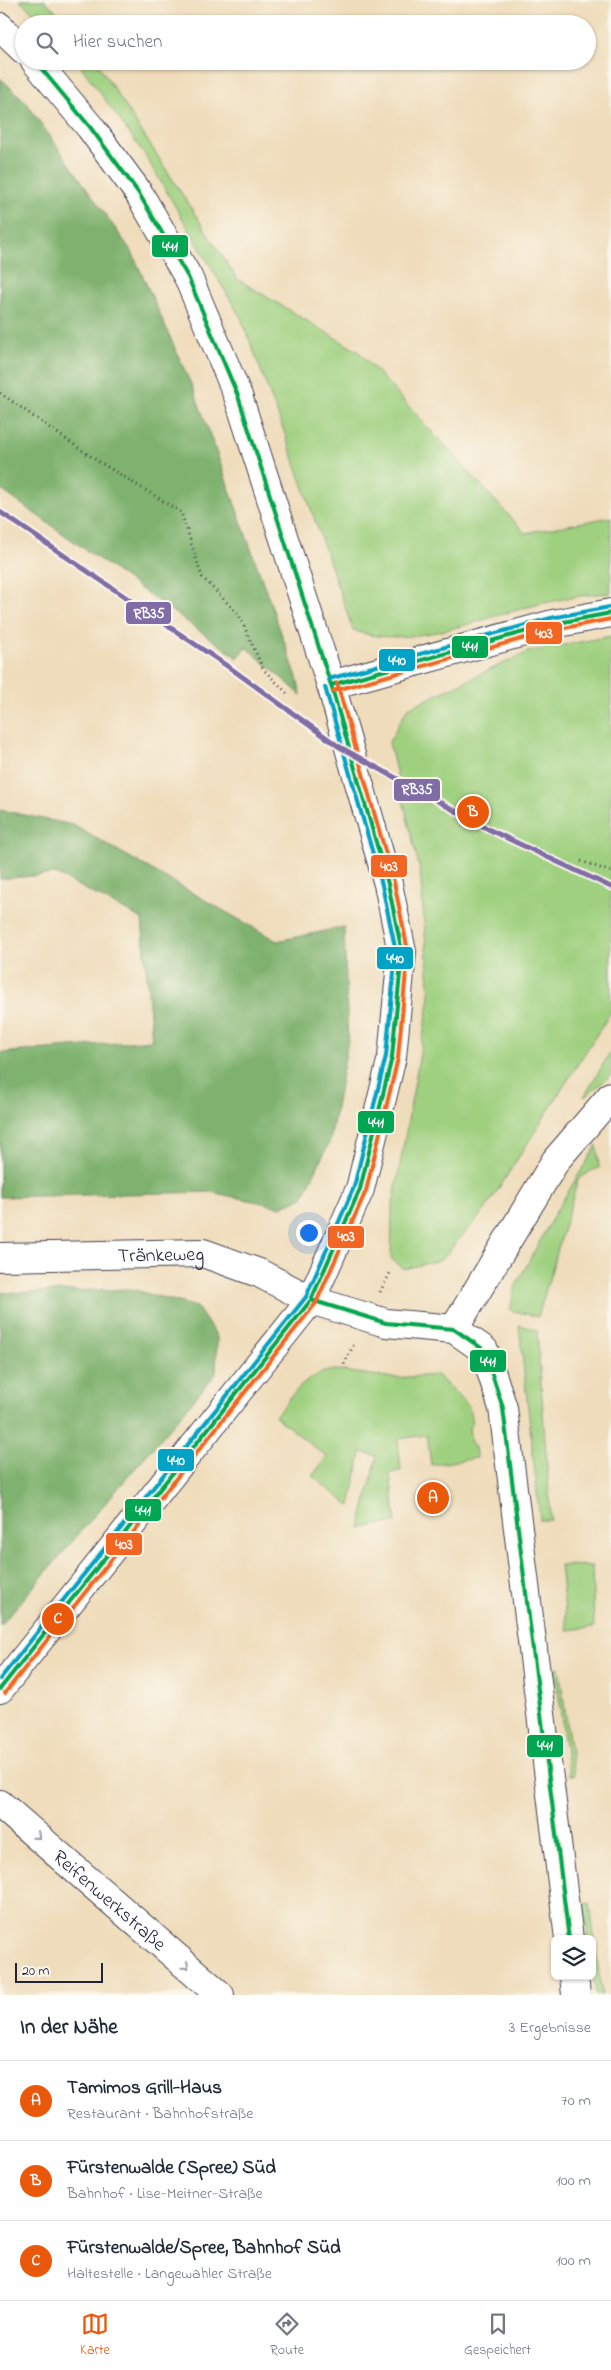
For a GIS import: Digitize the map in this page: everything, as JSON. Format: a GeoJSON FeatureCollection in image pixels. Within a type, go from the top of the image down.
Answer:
{"type":"FeatureCollection","features":[{"type":"Feature","properties":{"kind":"street"},"geometry":{"type":"LineString","coordinates":[[0,27],[15,41]]}},
{"type":"Feature","properties":{"kind":"street"},"geometry":{"type":"LineString","coordinates":[[0,1689],[311,1300],[360,1189],[392,1057],[402,952],[388,884],[331,685],[238,396],[188,277],[138,192],[90,127],[42,70]]}},
{"type":"Feature","properties":{"kind":"street"},"geometry":{"type":"LineString","coordinates":[[331,685],[553,624],[611,613]]}},
{"type":"Feature","properties":{"kind":"street"},"geometry":{"type":"LineString","coordinates":[[568,1935],[501,1398],[484,1350],[454,1329],[556,1160],[611,1096]]}},
{"type":"Feature","properties":{"kind":"street","name":"Tränkeweg"},"geometry":{"type":"LineString","coordinates":[[0,1257],[203,1254],[260,1273],[311,1300],[386,1323],[454,1329]]}},
{"type":"Feature","properties":{"kind":"street","name":"Reifenwerkstraße"},"geometry":{"type":"LineString","coordinates":[[0,1804],[212,1992]]}},
{"type":"Feature","properties":{"kind":"street"},"geometry":{"type":"LineString","coordinates":[[574,1980],[576,1995]]}},
{"type":"Feature","properties":{"kind":"path"},"geometry":{"type":"LineString","coordinates":[[0,393],[93,458],[181,512],[202,577],[240,616],[263,669],[288,694]]}},
{"type":"Feature","properties":{"kind":"path"},"geometry":{"type":"LineString","coordinates":[[581,860],[611,872]]}},
{"type":"Feature","properties":{"kind":"green space"},"geometry":{"type":"Polygon","coordinates":[[[19,0],[44,0],[60,15],[36,15],[19,0]]]}},
{"type":"Feature","properties":{"kind":"green space"},"geometry":{"type":"Polygon","coordinates":[[[84,70],[102,70],[237,279],[359,352],[525,533],[611,517],[611,593],[581,596],[532,606],[466,625],[419,635],[374,636],[353,630],[285,434],[241,318],[145,155],[84,70]]]}},
{"type":"Feature","properties":{"kind":"green space"},"geometry":{"type":"Polygon","coordinates":[[[0,78],[25,101],[132,252],[195,393],[297,677],[301,695],[246,647],[238,658],[0,489],[0,78]]]}},
{"type":"Feature","properties":{"kind":"green space"},"geometry":{"type":"Polygon","coordinates":[[[611,636],[611,1012],[485,1210],[441,1260],[404,1269],[391,1259],[392,1210],[430,997],[420,871],[389,742],[408,708],[528,652],[611,636]]]}},
{"type":"Feature","properties":{"kind":"green space"},"geometry":{"type":"Polygon","coordinates":[[[0,810],[73,825],[277,941],[344,927],[348,1041],[330,1141],[303,1197],[281,1207],[211,1192],[0,1197],[0,1053],[152,1040],[142,919],[56,874],[0,879],[0,810]]]}},
{"type":"Feature","properties":{"kind":"green space"},"geometry":{"type":"Polygon","coordinates":[[[611,1051],[611,1076],[584,1097],[611,1051]]]}},
{"type":"Feature","properties":{"kind":"green space"},"geometry":{"type":"Polygon","coordinates":[[[597,1145],[599,1168],[590,1171],[578,1180],[538,1317],[510,1310],[516,1285],[555,1213],[597,1145]]]}},
{"type":"Feature","properties":{"kind":"green space"},"geometry":{"type":"Polygon","coordinates":[[[131,1289],[197,1307],[217,1337],[216,1374],[0,1626],[0,1293],[131,1289]]]}},
{"type":"Feature","properties":{"kind":"green space"},"geometry":{"type":"Polygon","coordinates":[[[519,1325],[537,1330],[551,1520],[540,1520],[519,1325]]]}},
{"type":"Feature","properties":{"kind":"green space"},"geometry":{"type":"Polygon","coordinates":[[[336,1370],[394,1378],[437,1375],[469,1406],[472,1425],[469,1427],[471,1444],[474,1445],[477,1458],[431,1465],[427,1435],[398,1439],[401,1471],[390,1473],[396,1522],[360,1528],[377,1456],[361,1452],[350,1506],[312,1476],[327,1457],[275,1416],[294,1393],[308,1380],[317,1375],[336,1370]]]}},
{"type":"Feature","properties":{"kind":"green space"},"geometry":{"type":"Polygon","coordinates":[[[560,1565],[592,1566],[594,1627],[567,1630],[560,1565]]]}},
{"type":"Feature","properties":{"kind":"green space"},"geometry":{"type":"Polygon","coordinates":[[[559,1667],[574,1775],[569,1775],[555,1668],[559,1667]]]}},
{"type":"Feature","properties":{"kind":"green space"},"geometry":{"type":"Polygon","coordinates":[[[590,1903],[594,1935],[588,1935],[584,1904],[590,1903]]]}},
{"type":"Feature","properties":{"kind":"green space"},"geometry":{"type":"Polygon","coordinates":[[[596,1949],[602,1995],[596,1995],[594,1980],[596,1980],[596,1949]]]}},
{"type":"Feature","properties":{"kind":"transit line","name":"441"},"geometry":{"type":"LineString","coordinates":[[0,1689],[311,1300],[360,1189],[392,1057],[402,952],[388,884],[331,685],[238,396],[188,277],[138,192],[90,127],[42,70]]}},
{"type":"Feature","properties":{"kind":"transit line","name":"RB35"},"geometry":{"type":"LineString","coordinates":[[0,512],[233,670],[338,746],[490,830],[611,887]]}},
{"type":"Feature","properties":{"kind":"transit line","name":"440"},"geometry":{"type":"LineString","coordinates":[[329,679],[551,618],[610,607]]}},
{"type":"Feature","properties":{"kind":"transit line","name":"441"},"geometry":{"type":"LineString","coordinates":[[331,685],[553,624],[611,613]]}},
{"type":"Feature","properties":{"kind":"transit line","name":"403"},"geometry":{"type":"LineString","coordinates":[[333,691],[554,630],[611,619]]}},
{"type":"Feature","properties":{"kind":"transit line","name":"403"},"geometry":{"type":"LineString","coordinates":[[5,1693],[316,1303],[366,1191],[398,1058],[408,951],[394,882],[337,683]]}},
{"type":"Feature","properties":{"kind":"transit line","name":"440"},"geometry":{"type":"LineString","coordinates":[[0,1679],[306,1297],[354,1187],[386,1056],[396,952],[382,885],[325,687]]}},
{"type":"Feature","properties":{"kind":"transit line","name":"441"},"geometry":{"type":"LineString","coordinates":[[311,1300],[386,1323],[454,1329],[484,1350],[503,1408],[569,1935]]}},
{"type":"Feature","properties":{"kind":"place","name":"Fürstenwalde (Spree) Süd"},"geometry":{"type":"Point","coordinates":[473,812]}},
{"type":"Feature","properties":{"kind":"place","name":"Tamimos Grill-Haus"},"geometry":{"type":"Point","coordinates":[433,1498]}},
{"type":"Feature","properties":{"kind":"place","name":"Fürstenwalde/Spree, Bahnhof Süd"},"geometry":{"type":"Point","coordinates":[58,1619]}}]}
